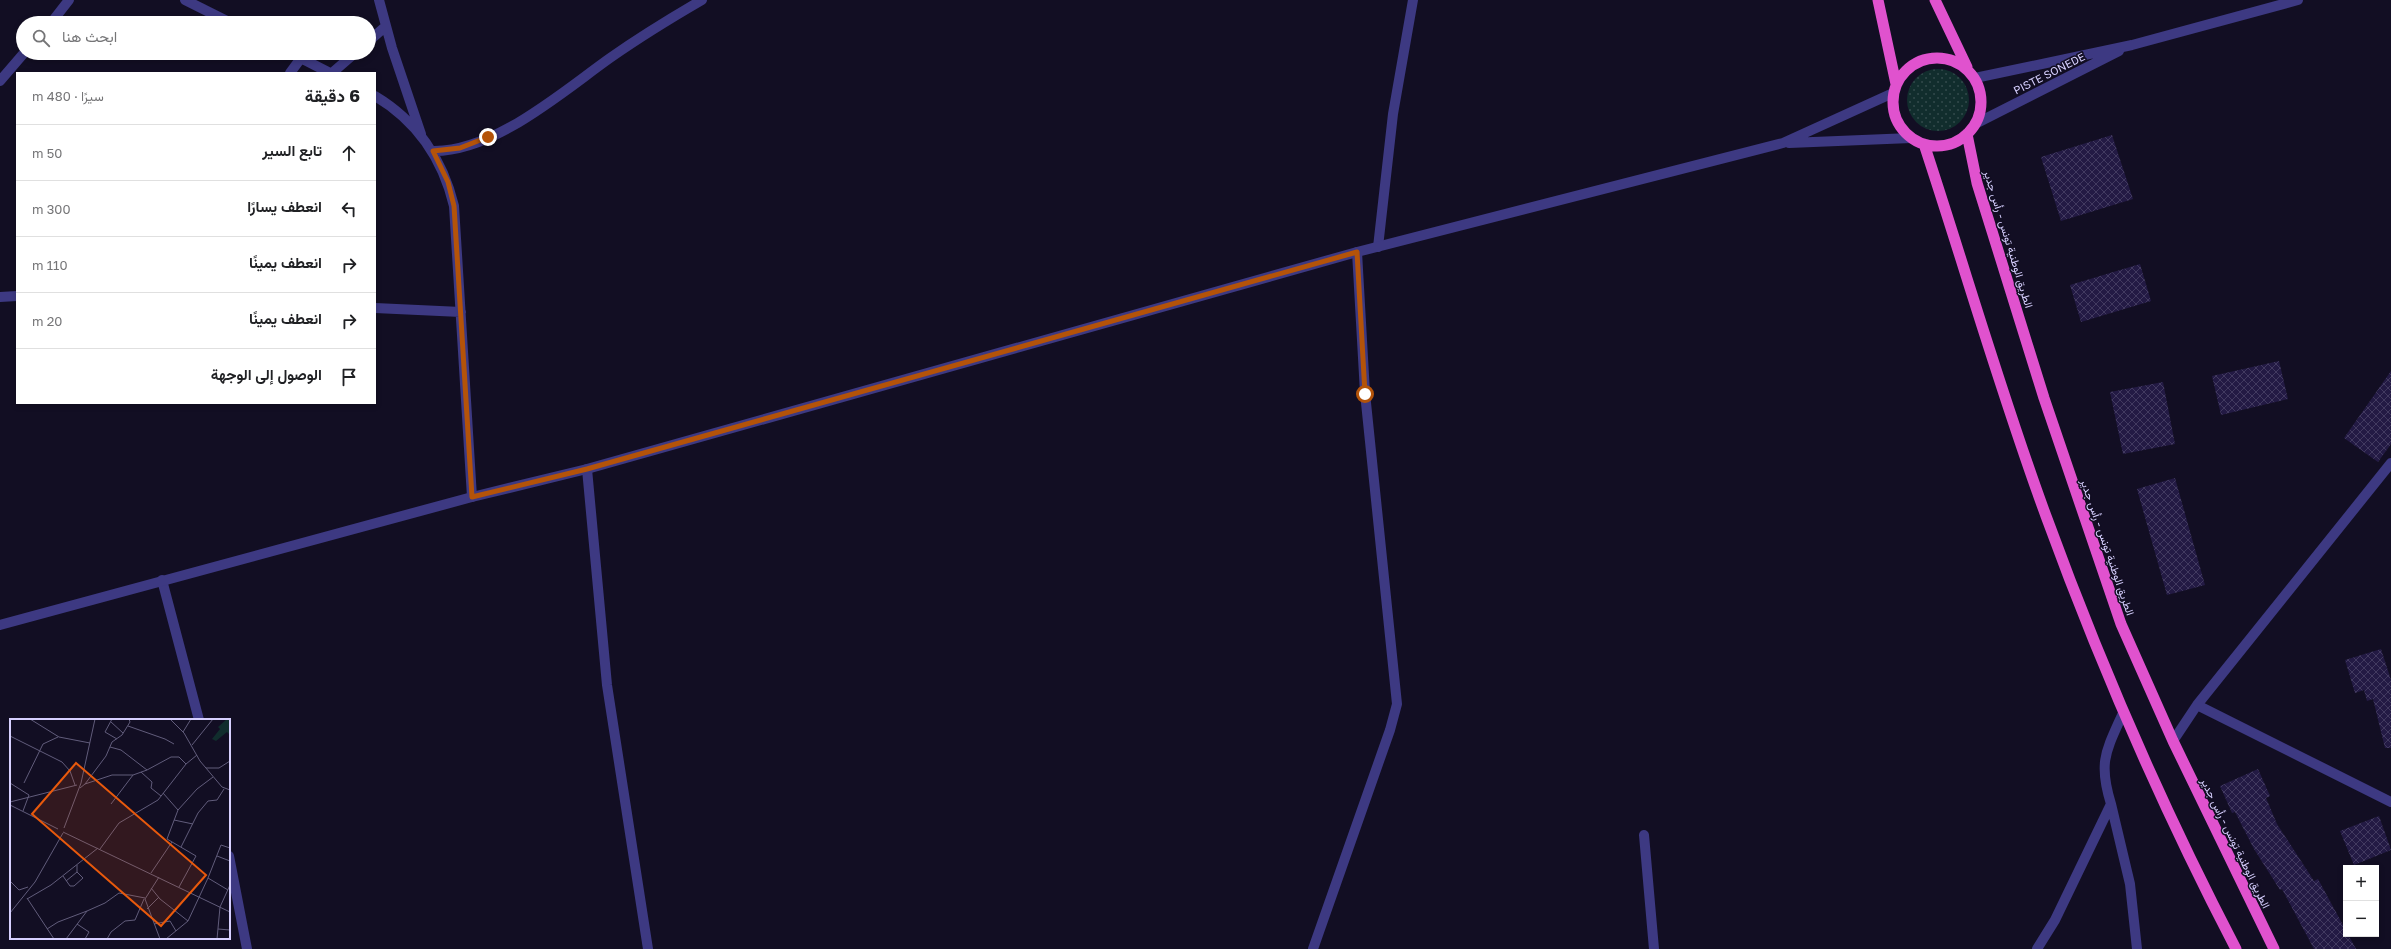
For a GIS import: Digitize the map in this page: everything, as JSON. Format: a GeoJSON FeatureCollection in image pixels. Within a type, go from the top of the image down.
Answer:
{"type":"FeatureCollection","features":[{"type":"Feature","properties":{"kind":"highway"},"geometry":{"type":"LineString","coordinates":[[1878,0],[1895,89],[1894,113],[1898,123],[1911,138],[1924,144],[1939,146],[1954,143],[1967,134],[1976,122],[1981,108],[1981,100],[1980,92],[1935,0]]}},
{"type":"Feature","properties":{"kind":"highway"},"geometry":{"type":"LineString","coordinates":[[1895,89],[1904,72],[1915,63],[1928,58],[1943,58],[1956,61],[1971,74]]}},
{"type":"Feature","properties":{"kind":"highway","name":"الطريق الوطنية تونس - رأس جدير"},"geometry":{"type":"LineString","coordinates":[[1967,134],[1980,190],[2041,391],[2083,516],[2122,624],[2173,741],[2274,949]]}},
{"type":"Feature","properties":{"kind":"highway"},"geometry":{"type":"LineString","coordinates":[[1924,144],[2003,390],[2046,515],[2123,713],[2152,780],[2236,949]]}},
{"type":"Feature","properties":{"kind":"street"},"geometry":{"type":"LineString","coordinates":[[56,16],[69,0]]}},
{"type":"Feature","properties":{"kind":"street"},"geometry":{"type":"LineString","coordinates":[[185,0],[217,16]]}},
{"type":"Feature","properties":{"kind":"street"},"geometry":{"type":"LineString","coordinates":[[379,0],[422,137]]}},
{"type":"Feature","properties":{"kind":"street"},"geometry":{"type":"LineString","coordinates":[[433,151],[444,151],[475,144],[520,121],[656,27],[702,0]]}},
{"type":"Feature","properties":{"kind":"street"},"geometry":{"type":"LineString","coordinates":[[1378,247],[1393,114],[1413,0]]}},
{"type":"Feature","properties":{"kind":"street","name":"PISTE SONEDE"},"geometry":{"type":"LineString","coordinates":[[1971,74],[2132,45],[2298,0]]}},
{"type":"Feature","properties":{"kind":"street"},"geometry":{"type":"LineString","coordinates":[[376,35],[386,26]]}},
{"type":"Feature","properties":{"kind":"street","name":"PISTE SONEDE"},"geometry":{"type":"LineString","coordinates":[[1976,122],[2132,45]]}},
{"type":"Feature","properties":{"kind":"street"},"geometry":{"type":"LineString","coordinates":[[0,81],[18,60]]}},
{"type":"Feature","properties":{"kind":"street"},"geometry":{"type":"LineString","coordinates":[[291,72],[300,60]]}},
{"type":"Feature","properties":{"kind":"street"},"geometry":{"type":"LineString","coordinates":[[305,60],[329,72]]}},
{"type":"Feature","properties":{"kind":"street"},"geometry":{"type":"LineString","coordinates":[[332,72],[347,60]]}},
{"type":"Feature","properties":{"kind":"street"},"geometry":{"type":"LineString","coordinates":[[0,625],[472,497],[587,469],[1357,252],[1783,143],[1895,89]]}},
{"type":"Feature","properties":{"kind":"street"},"geometry":{"type":"LineString","coordinates":[[376,97],[403,117],[433,151],[448,182],[454,206],[472,497]]}},
{"type":"Feature","properties":{"kind":"street"},"geometry":{"type":"LineString","coordinates":[[1783,143],[1911,138]]}},
{"type":"Feature","properties":{"kind":"street"},"geometry":{"type":"LineString","coordinates":[[1313,949],[1390,730],[1397,704],[1365,394],[1357,252]]}},
{"type":"Feature","properties":{"kind":"street"},"geometry":{"type":"LineString","coordinates":[[0,297],[16,296]]}},
{"type":"Feature","properties":{"kind":"street"},"geometry":{"type":"LineString","coordinates":[[376,308],[461,312]]}},
{"type":"Feature","properties":{"kind":"street"},"geometry":{"type":"LineString","coordinates":[[2173,741],[2197,706],[2391,463]]}},
{"type":"Feature","properties":{"kind":"street"},"geometry":{"type":"LineString","coordinates":[[587,469],[607,685],[648,949]]}},
{"type":"Feature","properties":{"kind":"street"},"geometry":{"type":"LineString","coordinates":[[162,580],[199,719]]}},
{"type":"Feature","properties":{"kind":"street"},"geometry":{"type":"LineString","coordinates":[[2197,706],[2391,802]]}},
{"type":"Feature","properties":{"kind":"street"},"geometry":{"type":"LineString","coordinates":[[2123,713],[2105,752],[2104,782],[2111,804],[2130,884],[2137,949]]}},
{"type":"Feature","properties":{"kind":"street"},"geometry":{"type":"LineString","coordinates":[[2037,949],[2055,920],[2111,804]]}},
{"type":"Feature","properties":{"kind":"street"},"geometry":{"type":"LineString","coordinates":[[1644,835],[1654,949]]}},
{"type":"Feature","properties":{"kind":"street"},"geometry":{"type":"LineString","coordinates":[[230,861],[247,949]]}},
{"type":"Feature","properties":{"kind":"green space"},"geometry":{"type":"Polygon","coordinates":[[[1938,69],[1955,74],[1960,78],[1964,83],[1969,100],[1964,117],[1960,122],[1955,126],[1938,131],[1921,126],[1916,122],[1912,117],[1907,100],[1912,83],[1916,78],[1921,74],[1938,69]]]}},
{"type":"Feature","properties":{"kind":"building"},"geometry":{"type":"Polygon","coordinates":[[[2112,135],[2133,199],[2061,221],[2041,157],[2112,135]]]}},
{"type":"Feature","properties":{"kind":"building"},"geometry":{"type":"Polygon","coordinates":[[[2140,264],[2151,301],[2081,322],[2070,285],[2140,264]]]}},
{"type":"Feature","properties":{"kind":"building"},"geometry":{"type":"Polygon","coordinates":[[[2279,361],[2288,399],[2221,415],[2212,376],[2279,361]]]}},
{"type":"Feature","properties":{"kind":"building"},"geometry":{"type":"Polygon","coordinates":[[[2391,371],[2391,444],[2378,462],[2344,438],[2391,371]]]}},
{"type":"Feature","properties":{"kind":"building"},"geometry":{"type":"Polygon","coordinates":[[[2163,382],[2175,444],[2123,454],[2110,392],[2163,382]]]}},
{"type":"Feature","properties":{"kind":"building"},"geometry":{"type":"Polygon","coordinates":[[[2175,478],[2205,585],[2167,595],[2137,489],[2175,478]]]}},
{"type":"Feature","properties":{"kind":"building"},"geometry":{"type":"Polygon","coordinates":[[[2381,649],[2391,680],[2391,748],[2385,748],[2373,699],[2367,701],[2364,690],[2355,693],[2345,660],[2381,649]]]}},
{"type":"Feature","properties":{"kind":"building"},"geometry":{"type":"Polygon","coordinates":[[[2258,769],[2270,796],[2266,798],[2277,824],[2314,881],[2318,879],[2343,925],[2343,937],[2349,937],[2356,949],[2314,949],[2282,889],[2280,890],[2254,849],[2235,812],[2232,813],[2220,786],[2258,769]]]}},
{"type":"Feature","properties":{"kind":"building"},"geometry":{"type":"Polygon","coordinates":[[[2379,816],[2391,850],[2354,865],[2340,831],[2379,816]]]}},
{"type":"Feature","properties":{"kind":"route"},"geometry":{"type":"LineString","coordinates":[[488,137],[475,144],[460,148],[444,151],[433,151],[442,166],[454,206],[472,497],[587,469],[1357,252],[1365,394]]}}]}
